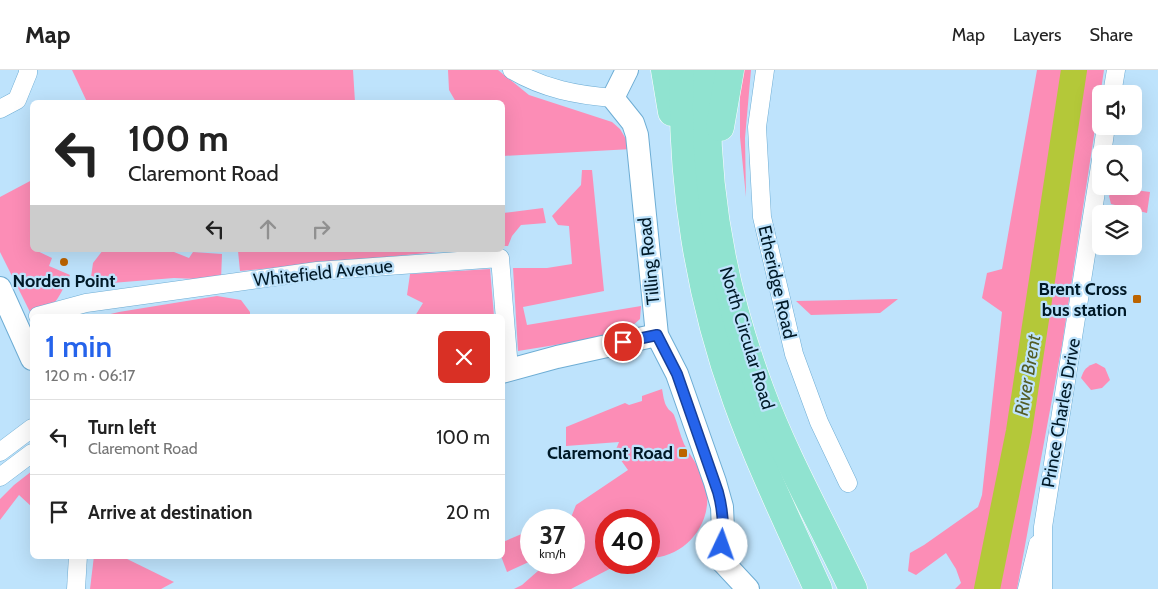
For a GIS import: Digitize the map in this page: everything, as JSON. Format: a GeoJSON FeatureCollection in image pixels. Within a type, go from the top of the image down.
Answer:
{"type":"FeatureCollection","features":[{"type":"Feature","properties":{"kind":"highway"},"geometry":{"type":"LineString","coordinates":[[664,70],[673,117],[697,157],[722,120],[730,70]]}},
{"type":"Feature","properties":{"kind":"highway","name":"North Circular Road"},"geometry":{"type":"LineString","coordinates":[[684,70],[697,157],[728,289],[752,366],[779,435],[853,589]]}},
{"type":"Feature","properties":{"kind":"highway","name":"North Circular Road"},"geometry":{"type":"LineString","coordinates":[[708,70],[697,157],[698,249],[714,325],[725,365],[751,436],[818,589]]}},
{"type":"Feature","properties":{"kind":"street"},"geometry":{"type":"LineString","coordinates":[[0,109],[16,100],[28,70]]}},
{"type":"Feature","properties":{"kind":"street"},"geometry":{"type":"LineString","coordinates":[[512,70],[549,87],[579,94],[613,98],[627,70]]}},
{"type":"Feature","properties":{"kind":"street","name":"Etheridge Road"},"geometry":{"type":"LineString","coordinates":[[765,70],[757,127],[762,217],[794,354],[819,422],[848,482]]}},
{"type":"Feature","properties":{"kind":"street"},"geometry":{"type":"LineString","coordinates":[[1114,85],[1116,70]]}},
{"type":"Feature","properties":{"kind":"street","name":"Tilling Road"},"geometry":{"type":"LineString","coordinates":[[613,98],[633,123],[637,135],[657,335],[677,374],[715,482],[722,507],[724,530],[720,559],[748,589]]}},
{"type":"Feature","properties":{"kind":"street","name":"Prince Charles Drive"},"geometry":{"type":"LineString","coordinates":[[1044,585],[1043,527],[1095,195]]}},
{"type":"Feature","properties":{"kind":"street","name":"Whitefield Avenue"},"geometry":{"type":"LineString","coordinates":[[45,314],[86,303],[317,271],[500,258],[503,314]]}},
{"type":"Feature","properties":{"kind":"street"},"geometry":{"type":"LineString","coordinates":[[0,288],[25,321],[30,348]]}},
{"type":"Feature","properties":{"kind":"street"},"geometry":{"type":"LineString","coordinates":[[506,371],[557,357],[657,335]]}},
{"type":"Feature","properties":{"kind":"street","name":"Whitefield Avenue"},"geometry":{"type":"LineString","coordinates":[[505,352],[506,371]]}},
{"type":"Feature","properties":{"kind":"street"},"geometry":{"type":"LineString","coordinates":[[0,452],[30,430]]}},
{"type":"Feature","properties":{"kind":"street"},"geometry":{"type":"LineString","coordinates":[[0,477],[30,454]]}},
{"type":"Feature","properties":{"kind":"street"},"geometry":{"type":"LineString","coordinates":[[1026,589],[1043,527]]}},
{"type":"Feature","properties":{"kind":"street"},"geometry":{"type":"LineString","coordinates":[[76,589],[78,559]]}},
{"type":"Feature","properties":{"kind":"shaded area"},"geometry":{"type":"Polygon","coordinates":[[[72,70],[353,70],[355,100],[86,100],[72,70]]]}},
{"type":"Feature","properties":{"kind":"shaded area"},"geometry":{"type":"Polygon","coordinates":[[[448,70],[498,70],[529,95],[612,122],[620,129],[632,149],[505,156],[505,100],[455,100],[449,90],[448,70]]]}},
{"type":"Feature","properties":{"kind":"shaded area"},"geometry":{"type":"Polygon","coordinates":[[[740,70],[751,70],[745,138],[746,197],[740,137],[740,70]]]}},
{"type":"Feature","properties":{"kind":"shaded area"},"geometry":{"type":"Polygon","coordinates":[[[1037,70],[1065,70],[1012,431],[982,589],[955,589],[961,583],[956,569],[946,553],[916,575],[908,571],[910,553],[978,507],[982,495],[1002,312],[982,298],[987,273],[1002,269],[1037,70]]]}},
{"type":"Feature","properties":{"kind":"shaded area"},"geometry":{"type":"Polygon","coordinates":[[[1078,70],[1104,70],[1102,85],[1092,85],[1092,135],[1094,135],[1062,345],[1017,589],[993,589],[1032,397],[1078,70]]]}},
{"type":"Feature","properties":{"kind":"shaded area"},"geometry":{"type":"Polygon","coordinates":[[[582,170],[592,170],[604,291],[523,307],[527,325],[641,306],[640,319],[623,334],[518,351],[513,268],[547,268],[572,264],[569,226],[558,225],[552,216],[581,185],[582,170]]]}},
{"type":"Feature","properties":{"kind":"shaded area"},"geometry":{"type":"Polygon","coordinates":[[[30,181],[30,252],[39,252],[52,258],[49,266],[70,275],[56,301],[46,308],[30,312],[0,252],[0,197],[30,181]]]}},
{"type":"Feature","properties":{"kind":"shaded area"},"geometry":{"type":"Polygon","coordinates":[[[1142,191],[1150,192],[1147,213],[1142,212],[1142,205],[1111,204],[1109,196],[1142,195],[1142,191]]]}},
{"type":"Feature","properties":{"kind":"shaded area"},"geometry":{"type":"Polygon","coordinates":[[[543,208],[546,223],[521,225],[512,236],[508,246],[505,246],[505,213],[543,208]]]}},
{"type":"Feature","properties":{"kind":"shaded area"},"geometry":{"type":"Polygon","coordinates":[[[101,252],[174,252],[189,258],[193,252],[222,254],[221,280],[174,278],[99,284],[91,277],[93,263],[101,252]]]}},
{"type":"Feature","properties":{"kind":"shaded area"},"geometry":{"type":"Polygon","coordinates":[[[238,252],[437,252],[240,271],[238,252]]]}},
{"type":"Feature","properties":{"kind":"shaded area"},"geometry":{"type":"Polygon","coordinates":[[[490,269],[494,314],[416,314],[423,303],[407,295],[410,274],[490,269]]]}},
{"type":"Feature","properties":{"kind":"shaded area"},"geometry":{"type":"Polygon","coordinates":[[[217,296],[241,300],[250,314],[110,314],[217,296]]]}},
{"type":"Feature","properties":{"kind":"shaded area"},"geometry":{"type":"Polygon","coordinates":[[[898,299],[880,313],[811,315],[796,301],[898,299]]]}},
{"type":"Feature","properties":{"kind":"shaded area"},"geometry":{"type":"Polygon","coordinates":[[[1096,363],[1105,368],[1110,380],[1102,388],[1091,390],[1081,378],[1086,368],[1096,363]]]}},
{"type":"Feature","properties":{"kind":"shaded area"},"geometry":{"type":"Polygon","coordinates":[[[662,389],[666,405],[674,415],[684,444],[704,479],[707,505],[699,528],[683,546],[673,553],[660,557],[660,509],[595,509],[595,574],[600,574],[571,589],[514,589],[534,574],[585,574],[585,509],[574,509],[576,505],[628,470],[615,452],[619,442],[566,446],[566,427],[625,403],[629,405],[642,401],[642,396],[662,389]]]}},
{"type":"Feature","properties":{"kind":"shaded area"},"geometry":{"type":"Polygon","coordinates":[[[30,473],[30,505],[19,495],[0,520],[0,499],[30,473]]]}},
{"type":"Feature","properties":{"kind":"shaded area"},"geometry":{"type":"Polygon","coordinates":[[[520,535],[520,566],[507,572],[502,559],[505,559],[505,541],[520,535]]]}},
{"type":"Feature","properties":{"kind":"shaded area"},"geometry":{"type":"Polygon","coordinates":[[[94,559],[127,559],[174,582],[161,589],[90,589],[94,559]]]}},
{"type":"Feature","properties":{"kind":"waterway","name":"River Brent"},"geometry":{"type":"LineString","coordinates":[[987,589],[1019,431],[1074,70]]}},
{"type":"Feature","properties":{"kind":"place","name":"Norden Point"},"geometry":{"type":"Point","coordinates":[64,262]}},
{"type":"Feature","properties":{"kind":"place","name":"Brent Cross bus station"},"geometry":{"type":"Point","coordinates":[1137,299]}},
{"type":"Feature","properties":{"kind":"place","name":"Claremont Road"},"geometry":{"type":"Point","coordinates":[683,453]}},
{"type":"Feature","properties":{"kind":"route"},"geometry":{"type":"LineString","coordinates":[[623,342],[657,335],[677,374],[722,507],[724,530],[722,545]]}}]}
